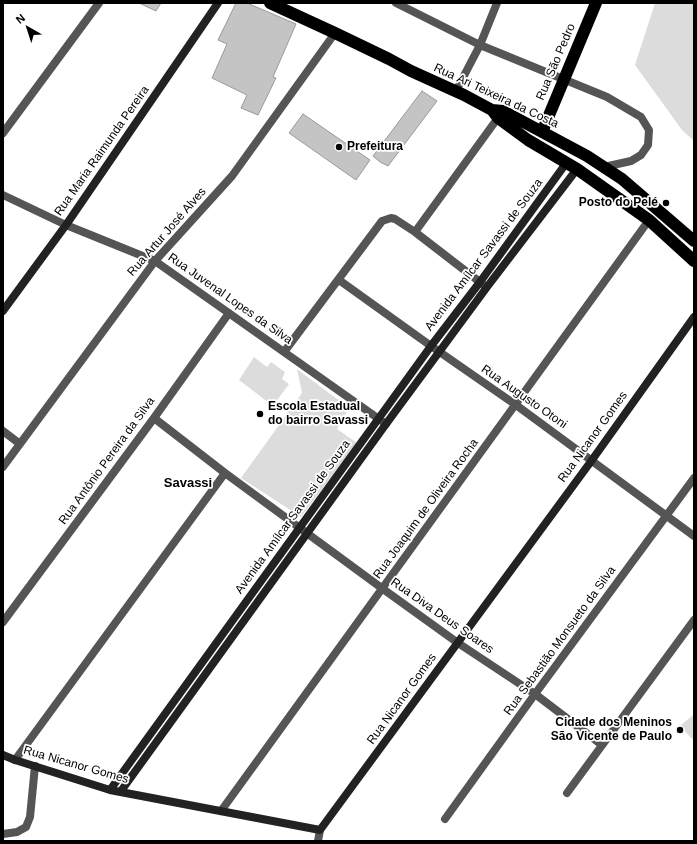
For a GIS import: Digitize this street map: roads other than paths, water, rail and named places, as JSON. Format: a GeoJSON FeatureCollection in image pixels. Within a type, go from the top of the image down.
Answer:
{"type":"FeatureCollection","features":[{"type":"Feature","properties":{"kind":"highway","name":"Rua Ari Teixeira da Costa"},"geometry":{"type":"LineString","coordinates":[[270,3],[389,59],[411,72],[456,91],[498,113],[542,132],[587,156],[622,179],[694,241]]}},
{"type":"Feature","properties":{"kind":"highway","name":"Rua São Pedro"},"geometry":{"type":"LineString","coordinates":[[542,132],[596,3]]}},
{"type":"Feature","properties":{"kind":"highway"},"geometry":{"type":"LineString","coordinates":[[498,113],[528,140],[572,165],[649,220],[694,261]]}},
{"type":"Feature","properties":{"kind":"street"},"geometry":{"type":"LineString","coordinates":[[3,133],[99,3]]}},
{"type":"Feature","properties":{"kind":"street","name":"Rua Maria Raimunda Pereira"},"geometry":{"type":"LineString","coordinates":[[3,311],[66,225],[218,3]]}},
{"type":"Feature","properties":{"kind":"street"},"geometry":{"type":"LineString","coordinates":[[456,91],[480,45],[497,3]]}},
{"type":"Feature","properties":{"kind":"street"},"geometry":{"type":"LineString","coordinates":[[399,4],[480,45],[607,97],[641,117],[649,130],[648,145],[641,155],[631,161],[604,167]]}},
{"type":"Feature","properties":{"kind":"street","name":"Rua Artur José Alves"},"geometry":{"type":"LineString","coordinates":[[3,467],[155,261],[232,176],[335,33]]}},
{"type":"Feature","properties":{"kind":"street"},"geometry":{"type":"LineString","coordinates":[[415,232],[498,113]]}},
{"type":"Feature","properties":{"kind":"street","name":"Avenida Amílcar Savassi de Souza"},"geometry":{"type":"LineString","coordinates":[[110,790],[431,346],[572,165]]}},
{"type":"Feature","properties":{"kind":"street","name":"Avenida Amílcar Savassi de Souza"},"geometry":{"type":"LineString","coordinates":[[121,791],[386,424],[487,287],[572,165]]}},
{"type":"Feature","properties":{"kind":"street","name":"Rua Juvenal Lopes da Silva"},"geometry":{"type":"LineString","coordinates":[[3,195],[66,225],[155,261],[386,424]]}},
{"type":"Feature","properties":{"kind":"street"},"geometry":{"type":"LineString","coordinates":[[284,352],[382,221],[391,218],[415,232],[487,287]]}},
{"type":"Feature","properties":{"kind":"street","name":"Rua Joaquim de Oliveira Rocha"},"geometry":{"type":"LineString","coordinates":[[221,811],[649,220]]}},
{"type":"Feature","properties":{"kind":"street","name":"Rua Augusto Otoni"},"geometry":{"type":"LineString","coordinates":[[339,280],[516,405],[694,536]]}},
{"type":"Feature","properties":{"kind":"street","name":"Rua Antônio Pereira da Silva"},"geometry":{"type":"LineString","coordinates":[[3,622],[154,418],[229,313]]}},
{"type":"Feature","properties":{"kind":"street","name":"Rua Nicanor Gomes"},"geometry":{"type":"LineString","coordinates":[[3,755],[14,760],[110,790],[320,830],[592,460],[694,317]]}},
{"type":"Feature","properties":{"kind":"street","name":"Rua Diva Deus Soares"},"geometry":{"type":"LineString","coordinates":[[154,418],[225,473],[382,589],[458,643],[535,694],[602,745]]}},
{"type":"Feature","properties":{"kind":"street"},"geometry":{"type":"LineString","coordinates":[[3,431],[20,444]]}},
{"type":"Feature","properties":{"kind":"street"},"geometry":{"type":"LineString","coordinates":[[14,760],[225,473]]}},
{"type":"Feature","properties":{"kind":"street","name":"Rua Sebastião Monsueto da Silva"},"geometry":{"type":"LineString","coordinates":[[445,819],[694,478]]}},
{"type":"Feature","properties":{"kind":"street"},"geometry":{"type":"LineString","coordinates":[[567,793],[694,620]]}},
{"type":"Feature","properties":{"kind":"street"},"geometry":{"type":"LineString","coordinates":[[3,834],[17,832],[26,827],[30,817],[35,766]]}},
{"type":"Feature","properties":{"kind":"street"},"geometry":{"type":"LineString","coordinates":[[318,841],[320,830]]}},
{"type":"Feature","properties":{"kind":"place","name":"Prefeitura"},"geometry":{"type":"Point","coordinates":[339,147]}},
{"type":"Feature","properties":{"kind":"place","name":"Posto do Pelé"},"geometry":{"type":"Point","coordinates":[666,203]}},
{"type":"Feature","properties":{"kind":"place","name":"Escola Estadual do bairro Savassi"},"geometry":{"type":"Point","coordinates":[260,414]}},
{"type":"Feature","properties":{"kind":"place","name":"Cidade dos Meninos São Vicente de Paulo"},"geometry":{"type":"Point","coordinates":[680,730]}},
{"type":"Feature","properties":{"kind":"district","name":"Savassi"},"geometry":{"type":"Point","coordinates":[188,483]}}]}
